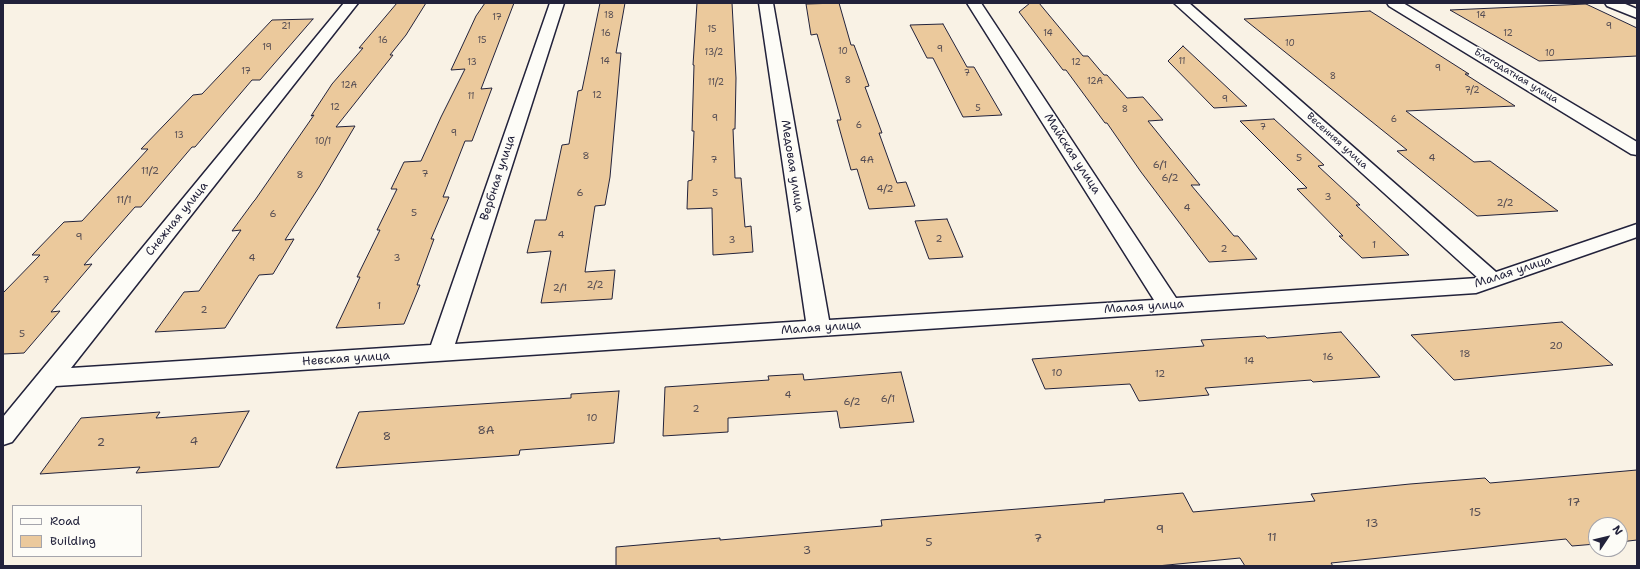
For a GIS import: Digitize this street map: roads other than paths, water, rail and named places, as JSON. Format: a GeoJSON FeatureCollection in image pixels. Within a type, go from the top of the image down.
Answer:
{"type":"FeatureCollection","features":[{"type":"Feature","properties":{"kind":"street","name":"Снежная улица"},"geometry":{"type":"LineString","coordinates":[[3,435],[351,3]]}},
{"type":"Feature","properties":{"kind":"street","name":"Вербная улица"},"geometry":{"type":"LineString","coordinates":[[440,353],[557,3]]}},
{"type":"Feature","properties":{"kind":"street","name":"Медовая улица"},"geometry":{"type":"LineString","coordinates":[[766,3],[818,328]]}},
{"type":"Feature","properties":{"kind":"street","name":"Майская улица"},"geometry":{"type":"LineString","coordinates":[[974,3],[1169,306]]}},
{"type":"Feature","properties":{"kind":"street","name":"Весенняя улица"},"geometry":{"type":"LineString","coordinates":[[1181,3],[1493,280]]}},
{"type":"Feature","properties":{"kind":"street","name":"Благодатная улица"},"geometry":{"type":"LineString","coordinates":[[1394,3],[1637,150]]}},
{"type":"Feature","properties":{"kind":"street"},"geometry":{"type":"LineString","coordinates":[[1612,3],[1637,14]]}},
{"type":"Feature","properties":{"kind":"street","name":"Малая улица"},"geometry":{"type":"LineString","coordinates":[[642,340],[1476,286],[1637,230]]}},
{"type":"Feature","properties":{"kind":"street","name":"Невская улица"},"geometry":{"type":"LineString","coordinates":[[49,378],[642,340]]}}]}
